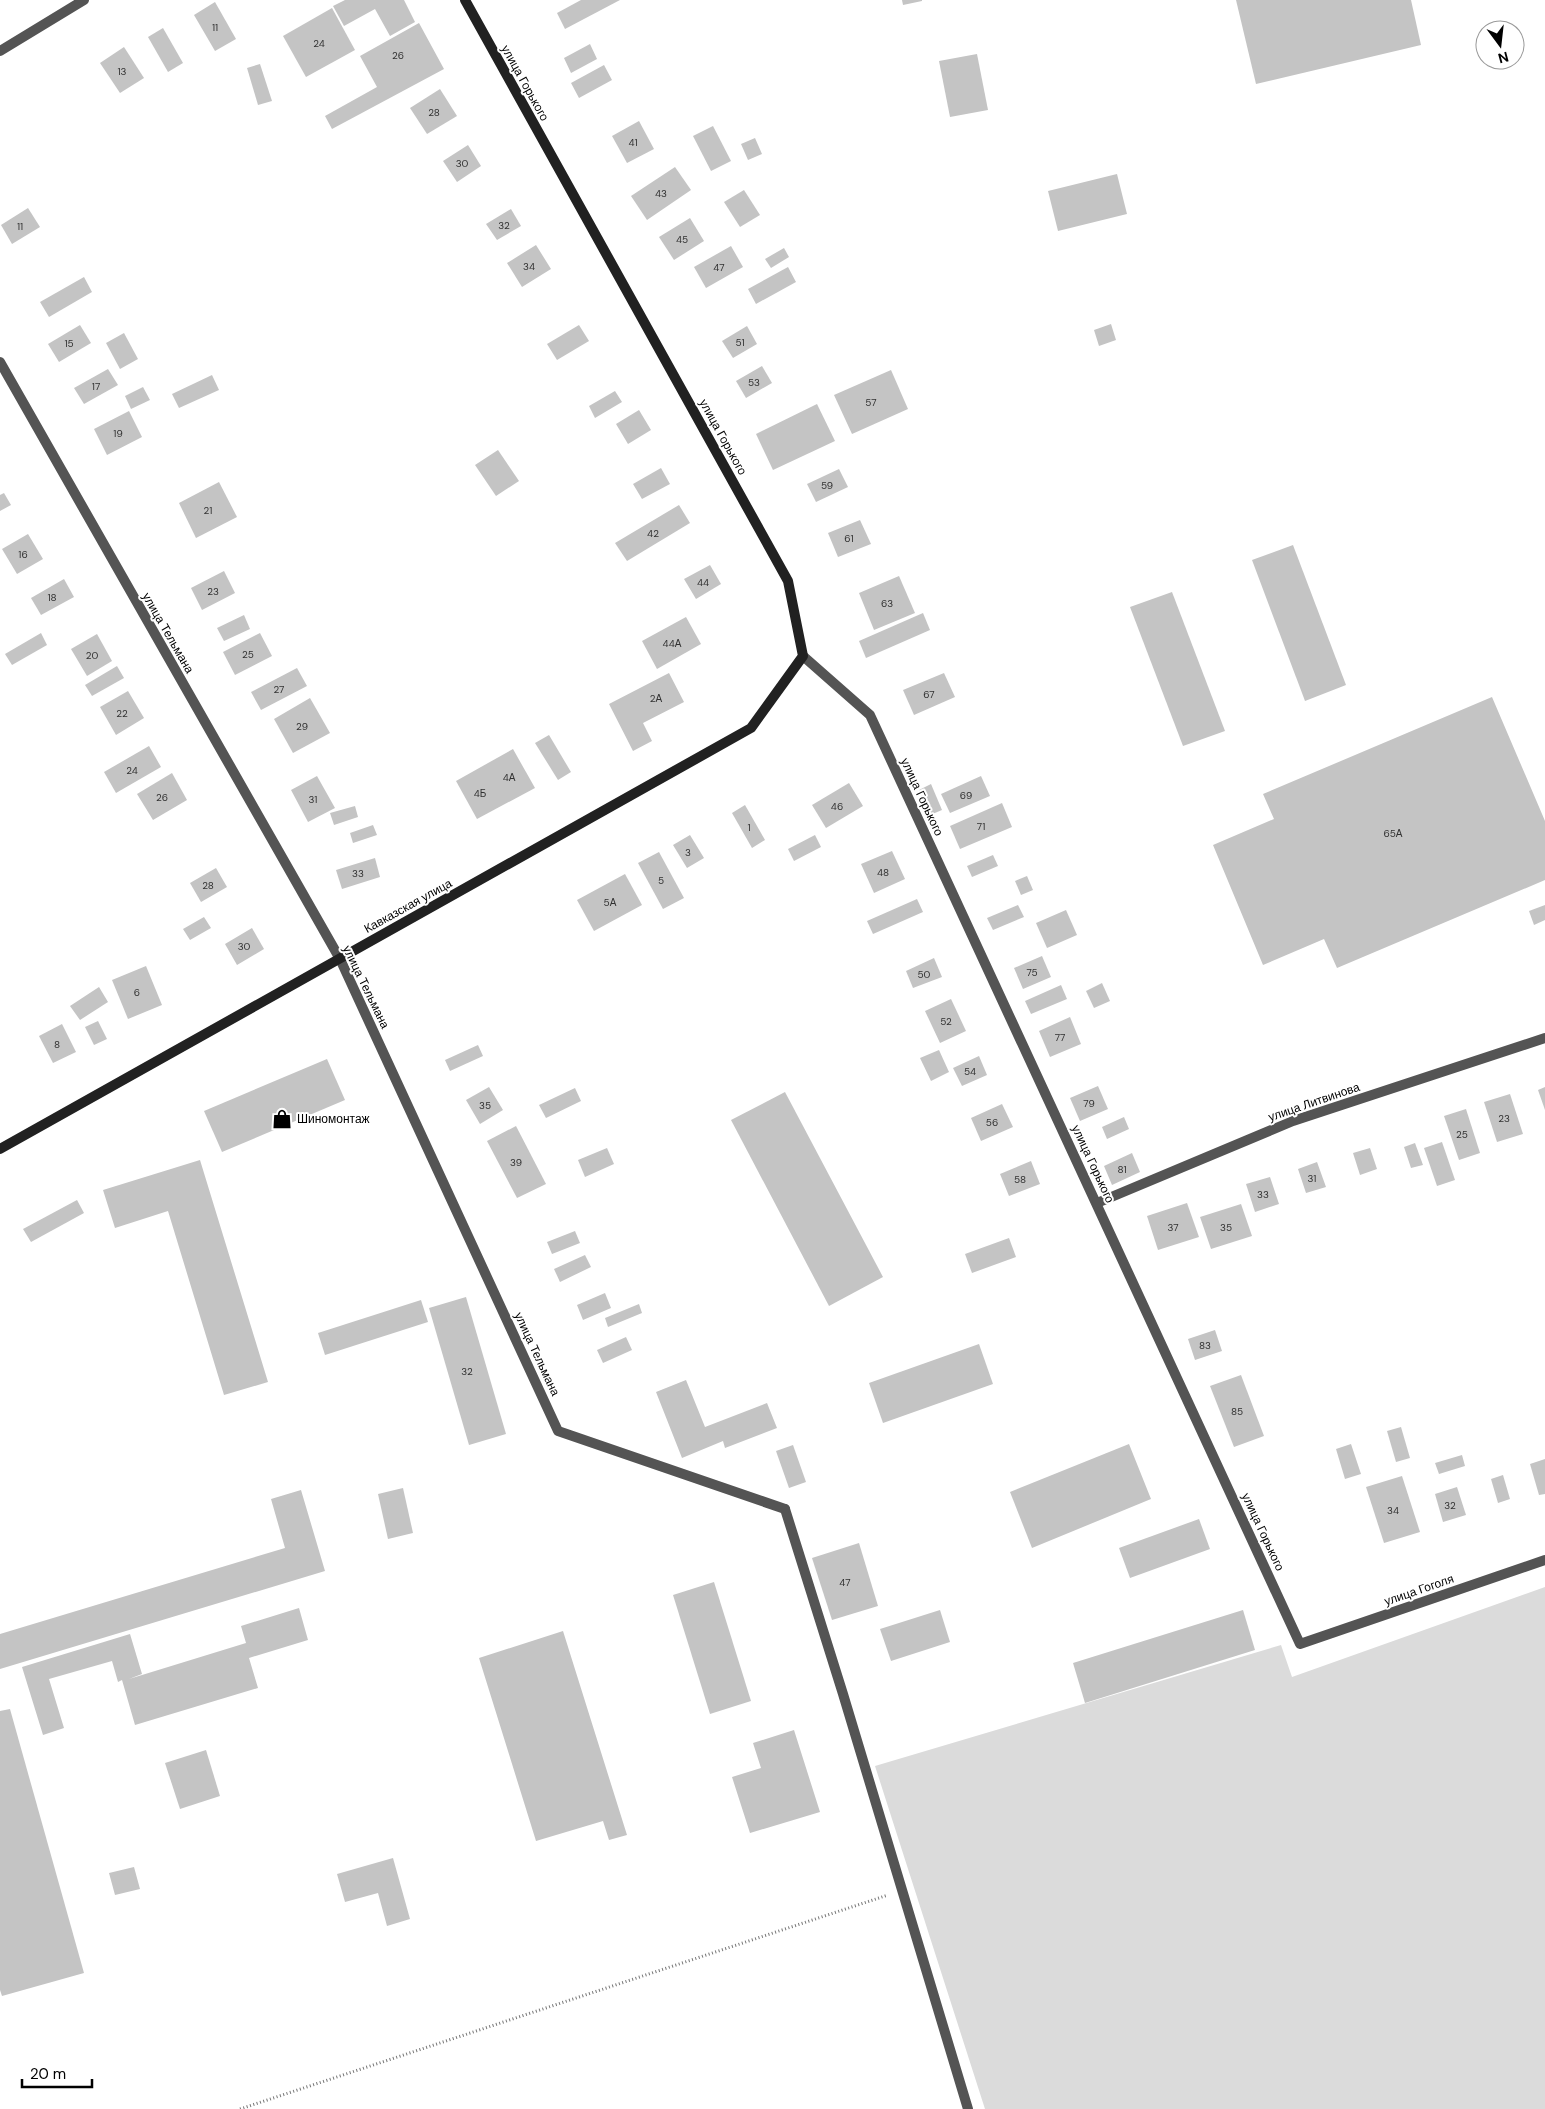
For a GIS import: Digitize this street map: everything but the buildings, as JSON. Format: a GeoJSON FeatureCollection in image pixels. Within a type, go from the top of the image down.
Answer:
{"type":"FeatureCollection","features":[{"type":"Feature","properties":{"kind":"main road","name":"улица Горького"},"geometry":{"type":"LineString","coordinates":[[464,0],[788,580],[803,656]]}},
{"type":"Feature","properties":{"kind":"main road","name":"Кавказская улица"},"geometry":{"type":"LineString","coordinates":[[0,1149],[751,728],[803,656]]}},
{"type":"Feature","properties":{"kind":"street"},"geometry":{"type":"LineString","coordinates":[[0,51],[84,0]]}},
{"type":"Feature","properties":{"kind":"street","name":"улица Тельмана"},"geometry":{"type":"LineString","coordinates":[[0,362],[340,959],[558,1431],[785,1509],[902,1890]]}},
{"type":"Feature","properties":{"kind":"street","name":"улица Горького"},"geometry":{"type":"LineString","coordinates":[[803,656],[870,715],[1300,1644]]}},
{"type":"Feature","properties":{"kind":"street","name":"улица Литвинова"},"geometry":{"type":"LineString","coordinates":[[1097,1202],[1293,1121],[1545,1038]]}},
{"type":"Feature","properties":{"kind":"street","name":"улица Гоголя"},"geometry":{"type":"LineString","coordinates":[[1300,1644],[1545,1560]]}},
{"type":"Feature","properties":{"kind":"street"},"geometry":{"type":"LineString","coordinates":[[902,1890],[968,2109]]}},
{"type":"Feature","properties":{"kind":"path"},"geometry":{"type":"LineString","coordinates":[[240,2109],[902,1890]]}},
{"type":"Feature","properties":{"kind":"shaded area"},"geometry":{"type":"Polygon","coordinates":[[[1545,1587],[1545,2109],[985,2109],[875,1766],[1281,1645],[1292,1677],[1545,1587]]]}},
{"type":"Feature","properties":{"kind":"place","name":"Шиномонтаж"},"geometry":{"type":"Point","coordinates":[282,1119]}}]}
